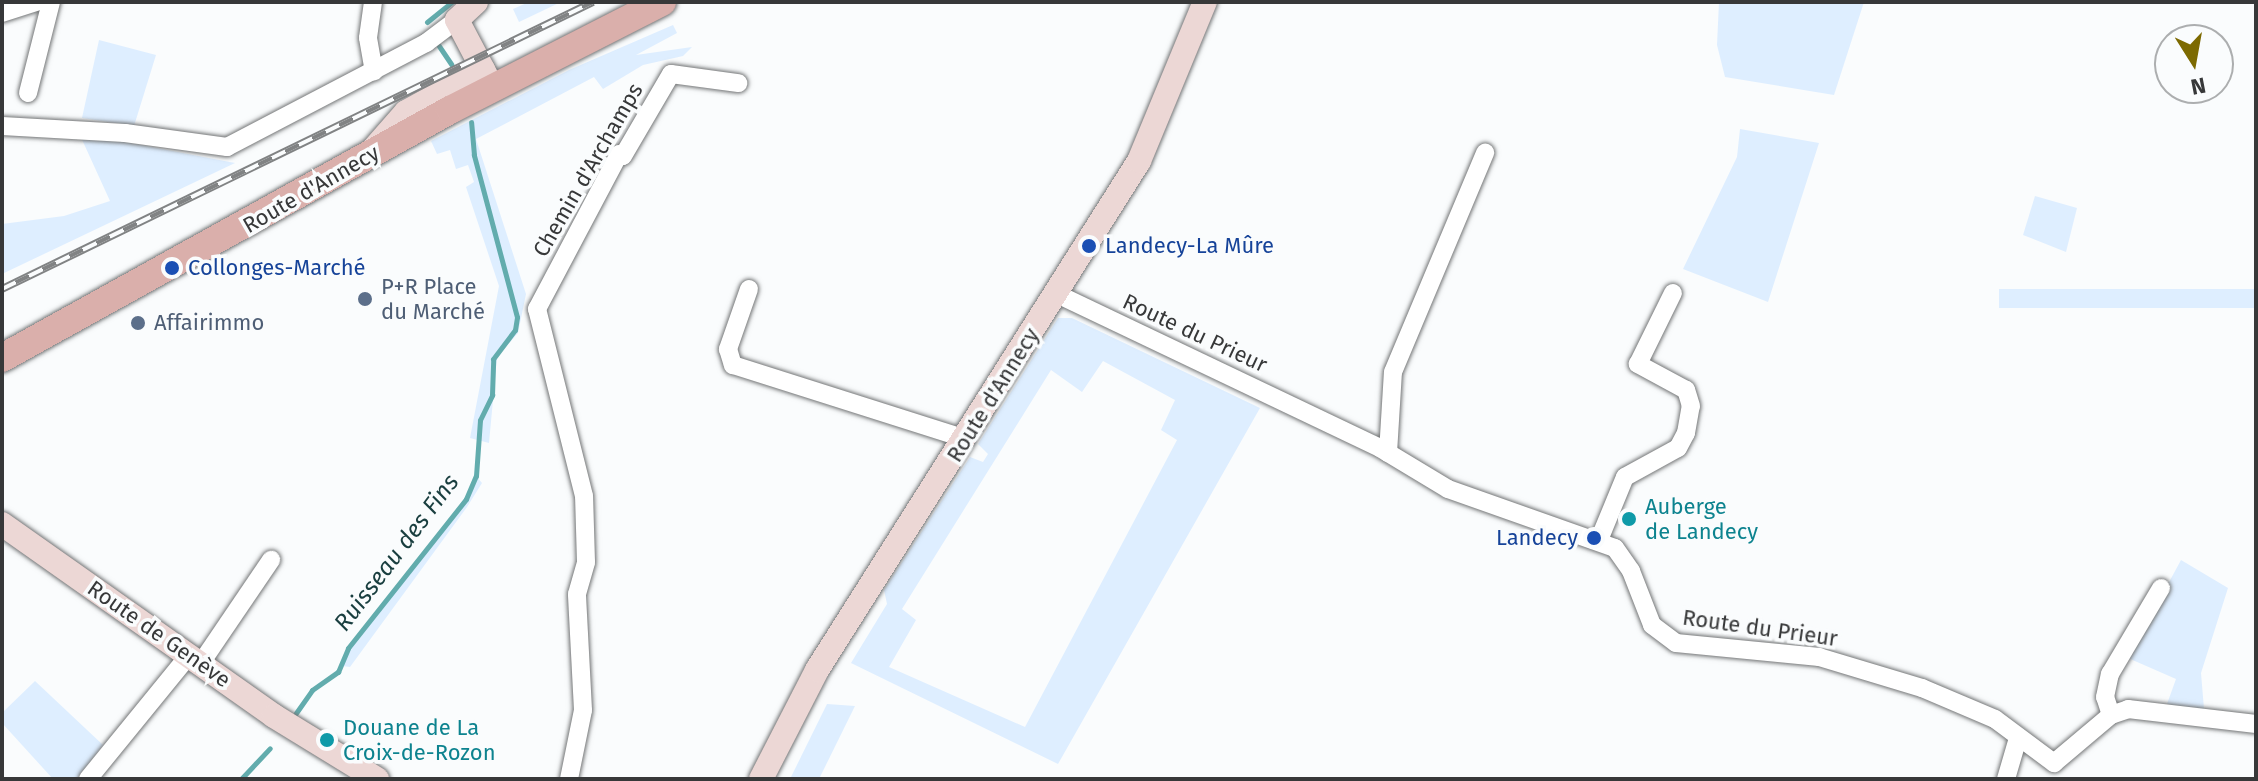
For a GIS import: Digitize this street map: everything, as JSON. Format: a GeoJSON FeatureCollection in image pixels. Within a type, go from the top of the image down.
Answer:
{"type":"FeatureCollection","features":[{"type":"Feature","properties":{"kind":"main road","name":"Route d'Annecy"},"geometry":{"type":"LineString","coordinates":[[2,358],[450,110],[488,78],[662,2]]}},
{"type":"Feature","properties":{"kind":"street"},"geometry":{"type":"LineString","coordinates":[[2,13],[36,2]]}},
{"type":"Feature","properties":{"kind":"street"},"geometry":{"type":"LineString","coordinates":[[28,93],[51,2]]}},
{"type":"Feature","properties":{"kind":"street"},"geometry":{"type":"LineString","coordinates":[[373,2],[368,38],[374,71]]}},
{"type":"Feature","properties":{"kind":"street"},"geometry":{"type":"LineString","coordinates":[[2,126],[112,132],[227,147],[374,71],[457,20],[476,2]]}},
{"type":"Feature","properties":{"kind":"street","name":"Route d'Annecy"},"geometry":{"type":"LineString","coordinates":[[761,779],[817,670],[966,439],[1139,161],[1205,2]]}},
{"type":"Feature","properties":{"kind":"street"},"geometry":{"type":"LineString","coordinates":[[366,158],[406,112],[488,78],[457,20]]}},
{"type":"Feature","properties":{"kind":"street","name":"Chemin d'Archamps"},"geometry":{"type":"LineString","coordinates":[[569,779],[583,710],[577,594],[586,562],[584,496],[537,309],[619,154],[623,156],[671,74],[738,83]]}},
{"type":"Feature","properties":{"kind":"street"},"geometry":{"type":"LineString","coordinates":[[1388,453],[1393,372],[1485,153]]}},
{"type":"Feature","properties":{"kind":"street"},"geometry":{"type":"LineString","coordinates":[[749,289],[728,349],[733,365],[966,439]]}},
{"type":"Feature","properties":{"kind":"street"},"geometry":{"type":"LineString","coordinates":[[1599,540],[1625,477],[1678,448],[1686,433],[1691,406],[1686,390],[1638,364],[1673,293]]}},
{"type":"Feature","properties":{"kind":"street","name":"Route du Prieur"},"geometry":{"type":"LineString","coordinates":[[1057,294],[1388,453],[1487,505],[1599,540],[1621,552],[1652,625],[1668,640],[1837,661],[1969,706],[2057,762],[2111,715],[2140,709],[2256,724]]}},
{"type":"Feature","properties":{"kind":"street","name":"Route de Genève"},"geometry":{"type":"LineString","coordinates":[[2,524],[274,716],[318,740],[377,779]]}},
{"type":"Feature","properties":{"kind":"street"},"geometry":{"type":"LineString","coordinates":[[88,779],[195,659],[271,560]]}},
{"type":"Feature","properties":{"kind":"street"},"geometry":{"type":"LineString","coordinates":[[2111,715],[2105,697],[2110,674],[2161,588]]}},
{"type":"Feature","properties":{"kind":"street"},"geometry":{"type":"LineString","coordinates":[[2006,779],[2018,738]]}},
{"type":"Feature","properties":{"kind":"shaded area"},"geometry":{"type":"Polygon","coordinates":[[[529,2],[561,2],[519,22],[513,9],[529,2]]]}},
{"type":"Feature","properties":{"kind":"shaded area"},"geometry":{"type":"Polygon","coordinates":[[[1719,2],[1864,2],[1834,95],[1725,77],[1717,45],[1719,2]]]}},
{"type":"Feature","properties":{"kind":"shaded area"},"geometry":{"type":"Polygon","coordinates":[[[673,25],[677,33],[636,55],[692,47],[683,56],[643,65],[603,89],[594,77],[476,139],[526,294],[518,333],[497,357],[489,443],[470,438],[499,286],[466,187],[474,182],[468,165],[456,169],[450,150],[437,154],[431,141],[569,70],[673,25]]]}},
{"type":"Feature","properties":{"kind":"shaded area"},"geometry":{"type":"Polygon","coordinates":[[[99,40],[156,55],[134,126],[82,118],[99,40]]]}},
{"type":"Feature","properties":{"kind":"shaded area"},"geometry":{"type":"Polygon","coordinates":[[[1740,129],[1819,143],[1768,302],[1683,269],[1737,157],[1740,129]]]}},
{"type":"Feature","properties":{"kind":"shaded area"},"geometry":{"type":"Polygon","coordinates":[[[79,133],[235,163],[2,274],[2,224],[64,216],[110,201],[79,133]]]}},
{"type":"Feature","properties":{"kind":"shaded area"},"geometry":{"type":"Polygon","coordinates":[[[2035,196],[2077,208],[2066,252],[2023,235],[2035,196]]]}},
{"type":"Feature","properties":{"kind":"shaded area"},"geometry":{"type":"Polygon","coordinates":[[[1999,289],[2256,289],[2256,308],[1999,308],[1999,289]]]}},
{"type":"Feature","properties":{"kind":"shaded area"},"geometry":{"type":"Polygon","coordinates":[[[1058,318],[1072,318],[1260,408],[1058,764],[851,663],[887,604],[884,590],[970,457],[983,462],[988,454],[978,444],[1058,318]],[[1103,361],[1082,392],[1051,370],[902,609],[916,620],[889,667],[1025,727],[1177,440],[1161,430],[1175,400],[1103,361]]]}},
{"type":"Feature","properties":{"kind":"shaded area"},"geometry":{"type":"Polygon","coordinates":[[[476,476],[482,483],[467,507],[350,667],[342,666],[348,648],[466,499],[476,476]]]}},
{"type":"Feature","properties":{"kind":"shaded area"},"geometry":{"type":"Polygon","coordinates":[[[2181,560],[2228,588],[2201,673],[2204,709],[2191,712],[2167,704],[2176,679],[2128,658],[2181,560]]]}},
{"type":"Feature","properties":{"kind":"shaded area"},"geometry":{"type":"Polygon","coordinates":[[[35,681],[103,745],[76,779],[53,779],[2,723],[2,713],[35,681]]]}},
{"type":"Feature","properties":{"kind":"shaded area"},"geometry":{"type":"Polygon","coordinates":[[[827,704],[855,706],[819,779],[790,779],[827,704]]]}},
{"type":"Feature","properties":{"kind":"waterway","name":"Ruisseau des Fins"},"geometry":{"type":"LineString","coordinates":[[427,22],[452,2]]}},
{"type":"Feature","properties":{"kind":"waterway","name":"Ruisseau des Fins"},"geometry":{"type":"LineString","coordinates":[[439,46],[451,64]]}},
{"type":"Feature","properties":{"kind":"waterway","name":"Ruisseau des Fins"},"geometry":{"type":"LineString","coordinates":[[296,713],[312,690],[338,672],[348,648],[466,499],[476,476],[480,420],[492,395],[493,359],[515,330],[517,317],[474,155],[471,122]]}},
{"type":"Feature","properties":{"kind":"waterway","name":"Ruisseau des Fins"},"geometry":{"type":"LineString","coordinates":[[241,779],[270,748]]}},
{"type":"Feature","properties":{"kind":"railway"},"geometry":{"type":"LineString","coordinates":[[2,289],[593,2]]}},
{"type":"Feature","properties":{"kind":"place","name":"Landecy-La Mûre"},"geometry":{"type":"Point","coordinates":[1089,246]}},
{"type":"Feature","properties":{"kind":"place","name":"Collonges-Marché"},"geometry":{"type":"Point","coordinates":[172,268]}},
{"type":"Feature","properties":{"kind":"place","name":"P+R Place du Marché"},"geometry":{"type":"Point","coordinates":[365,299]}},
{"type":"Feature","properties":{"kind":"place","name":"Affairimmo"},"geometry":{"type":"Point","coordinates":[138,323]}},
{"type":"Feature","properties":{"kind":"place","name":"Auberge de Landecy"},"geometry":{"type":"Point","coordinates":[1629,519]}},
{"type":"Feature","properties":{"kind":"place","name":"Landecy"},"geometry":{"type":"Point","coordinates":[1594,538]}},
{"type":"Feature","properties":{"kind":"place","name":"Douane de La Croix-de-Rozon"},"geometry":{"type":"Point","coordinates":[327,740]}}]}
